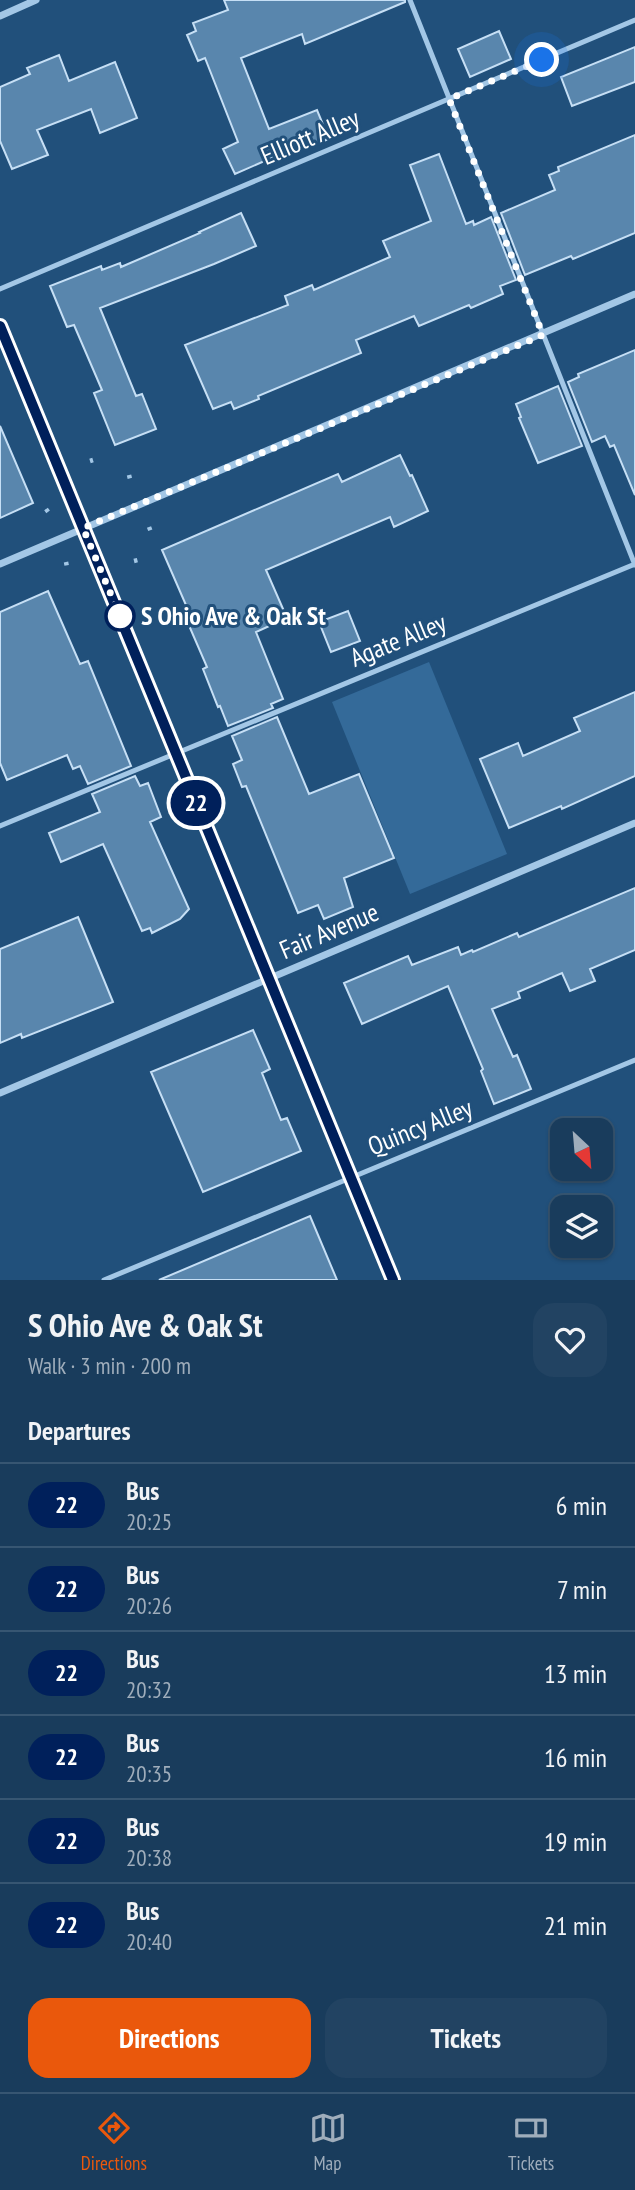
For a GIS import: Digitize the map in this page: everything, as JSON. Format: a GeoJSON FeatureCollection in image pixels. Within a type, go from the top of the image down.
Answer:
{"type":"FeatureCollection","features":[{"type":"Feature","properties":{"kind":"street"},"geometry":{"type":"LineString","coordinates":[[0,16],[36,0]]}},
{"type":"Feature","properties":{"kind":"street"},"geometry":{"type":"LineString","coordinates":[[0,564],[635,294]]}},
{"type":"Feature","properties":{"kind":"street"},"geometry":{"type":"LineString","coordinates":[[0,326],[393,1280]]}},
{"type":"Feature","properties":{"kind":"street","name":"Fair Avenue"},"geometry":{"type":"LineString","coordinates":[[0,1093],[635,823]]}},
{"type":"Feature","properties":{"kind":"lane"},"geometry":{"type":"LineString","coordinates":[[410,0],[635,564]]}},
{"type":"Feature","properties":{"kind":"lane","name":"Elliott Alley"},"geometry":{"type":"LineString","coordinates":[[0,289],[635,20]]}},
{"type":"Feature","properties":{"kind":"lane","name":"Agate Alley"},"geometry":{"type":"LineString","coordinates":[[0,826],[635,564]]}},
{"type":"Feature","properties":{"kind":"lane","name":"Quincy Alley"},"geometry":{"type":"LineString","coordinates":[[104,1280],[635,1060]]}},
{"type":"Feature","properties":{"kind":"shaded area"},"geometry":{"type":"Polygon","coordinates":[[[429,662],[507,854],[410,894],[332,702],[429,662]]]}},
{"type":"Feature","properties":{"kind":"building"},"geometry":{"type":"Polygon","coordinates":[[[224,0],[405,2],[305,44],[302,34],[241,58],[269,129],[317,110],[329,139],[295,152],[294,148],[235,174],[223,149],[238,142],[205,58],[198,61],[187,35],[196,31],[193,23],[228,10],[224,0]]]}},
{"type":"Feature","properties":{"kind":"building"},"geometry":{"type":"Polygon","coordinates":[[[499,31],[511,59],[470,77],[458,49],[499,31]]]}},
{"type":"Feature","properties":{"kind":"building"},"geometry":{"type":"Polygon","coordinates":[[[635,47],[635,82],[572,106],[561,77],[635,47]]]}},
{"type":"Feature","properties":{"kind":"building"},"geometry":{"type":"Polygon","coordinates":[[[59,55],[69,81],[115,62],[137,118],[100,133],[91,109],[37,130],[48,155],[12,169],[0,141],[0,87],[30,74],[27,68],[59,55]]]}},
{"type":"Feature","properties":{"kind":"building"},"geometry":{"type":"Polygon","coordinates":[[[635,135],[635,233],[573,259],[571,256],[525,275],[501,213],[555,190],[549,175],[559,171],[558,167],[635,135]]]}},
{"type":"Feature","properties":{"kind":"building"},"geometry":{"type":"Polygon","coordinates":[[[439,154],[466,224],[473,221],[474,225],[491,217],[516,280],[500,286],[503,294],[471,308],[469,305],[419,326],[414,316],[356,340],[361,353],[258,396],[259,399],[234,409],[231,402],[213,409],[185,345],[288,305],[285,296],[312,285],[314,290],[390,257],[383,241],[431,221],[410,165],[439,154]]]}},
{"type":"Feature","properties":{"kind":"building"},"geometry":{"type":"Polygon","coordinates":[[[241,213],[256,246],[100,308],[136,396],[142,394],[156,429],[115,445],[94,393],[102,390],[74,325],[67,327],[50,286],[101,266],[102,270],[120,263],[121,267],[241,213]]]}},
{"type":"Feature","properties":{"kind":"building"},"geometry":{"type":"Polygon","coordinates":[[[635,350],[635,495],[614,445],[610,447],[605,436],[592,442],[568,382],[579,377],[578,374],[635,350]]]}},
{"type":"Feature","properties":{"kind":"building"},"geometry":{"type":"Polygon","coordinates":[[[558,386],[582,446],[538,463],[516,404],[558,386]]]}},
{"type":"Feature","properties":{"kind":"building"},"geometry":{"type":"Polygon","coordinates":[[[0,426],[33,503],[0,518],[0,426]]]}},
{"type":"Feature","properties":{"kind":"building"},"geometry":{"type":"Polygon","coordinates":[[[400,455],[428,511],[394,527],[390,517],[266,570],[287,618],[256,632],[283,699],[271,704],[273,708],[228,726],[203,669],[207,667],[184,614],[189,612],[162,550],[338,474],[342,482],[400,455]]]}},
{"type":"Feature","properties":{"kind":"building"},"geometry":{"type":"Polygon","coordinates":[[[48,591],[80,664],[88,661],[131,766],[88,784],[80,766],[73,769],[67,755],[7,780],[0,763],[0,612],[48,591]]]}},
{"type":"Feature","properties":{"kind":"building"},"geometry":{"type":"Polygon","coordinates":[[[348,611],[360,641],[331,652],[319,622],[348,611]]]}},
{"type":"Feature","properties":{"kind":"building"},"geometry":{"type":"Polygon","coordinates":[[[635,692],[635,776],[562,809],[561,806],[509,828],[480,759],[518,743],[523,756],[580,731],[574,718],[635,692]]]}},
{"type":"Feature","properties":{"kind":"building"},"geometry":{"type":"Polygon","coordinates":[[[277,717],[309,794],[359,774],[394,858],[344,878],[353,907],[324,919],[318,905],[298,913],[246,786],[242,787],[233,764],[242,760],[232,736],[277,717]]]}},
{"type":"Feature","properties":{"kind":"building"},"geometry":{"type":"Polygon","coordinates":[[[135,776],[140,786],[148,783],[161,817],[150,822],[189,909],[180,919],[152,933],[150,928],[142,931],[103,844],[61,862],[49,833],[100,812],[92,794],[135,776]]]}},
{"type":"Feature","properties":{"kind":"building"},"geometry":{"type":"Polygon","coordinates":[[[635,888],[635,950],[590,969],[595,981],[570,991],[562,973],[518,992],[520,998],[492,1009],[513,1057],[517,1055],[531,1089],[494,1104],[481,1071],[483,1069],[448,986],[362,1024],[344,983],[408,956],[412,965],[458,947],[461,955],[517,933],[519,937],[635,888]]]}},
{"type":"Feature","properties":{"kind":"building"},"geometry":{"type":"Polygon","coordinates":[[[78,917],[113,1002],[22,1038],[21,1034],[0,1043],[0,949],[78,917]]]}},
{"type":"Feature","properties":{"kind":"building"},"geometry":{"type":"Polygon","coordinates":[[[253,1030],[270,1069],[262,1073],[281,1120],[287,1118],[301,1151],[203,1192],[151,1072],[253,1030]]]}},
{"type":"Feature","properties":{"kind":"building"},"geometry":{"type":"Polygon","coordinates":[[[310,1216],[337,1280],[159,1280],[310,1216]]]}},
{"type":"Feature","properties":{"kind":"bus line","name":"22"},"geometry":{"type":"LineString","coordinates":[[0,326],[393,1280]]}},
{"type":"Feature","properties":{"kind":"place","name":"S Ohio Ave & Oak St"},"geometry":{"type":"Point","coordinates":[120,616]}},
{"type":"Feature","properties":{"kind":"route"},"geometry":{"type":"LineString","coordinates":[[120,616],[83,528],[543,335],[449,99],[542,60]]}}]}
